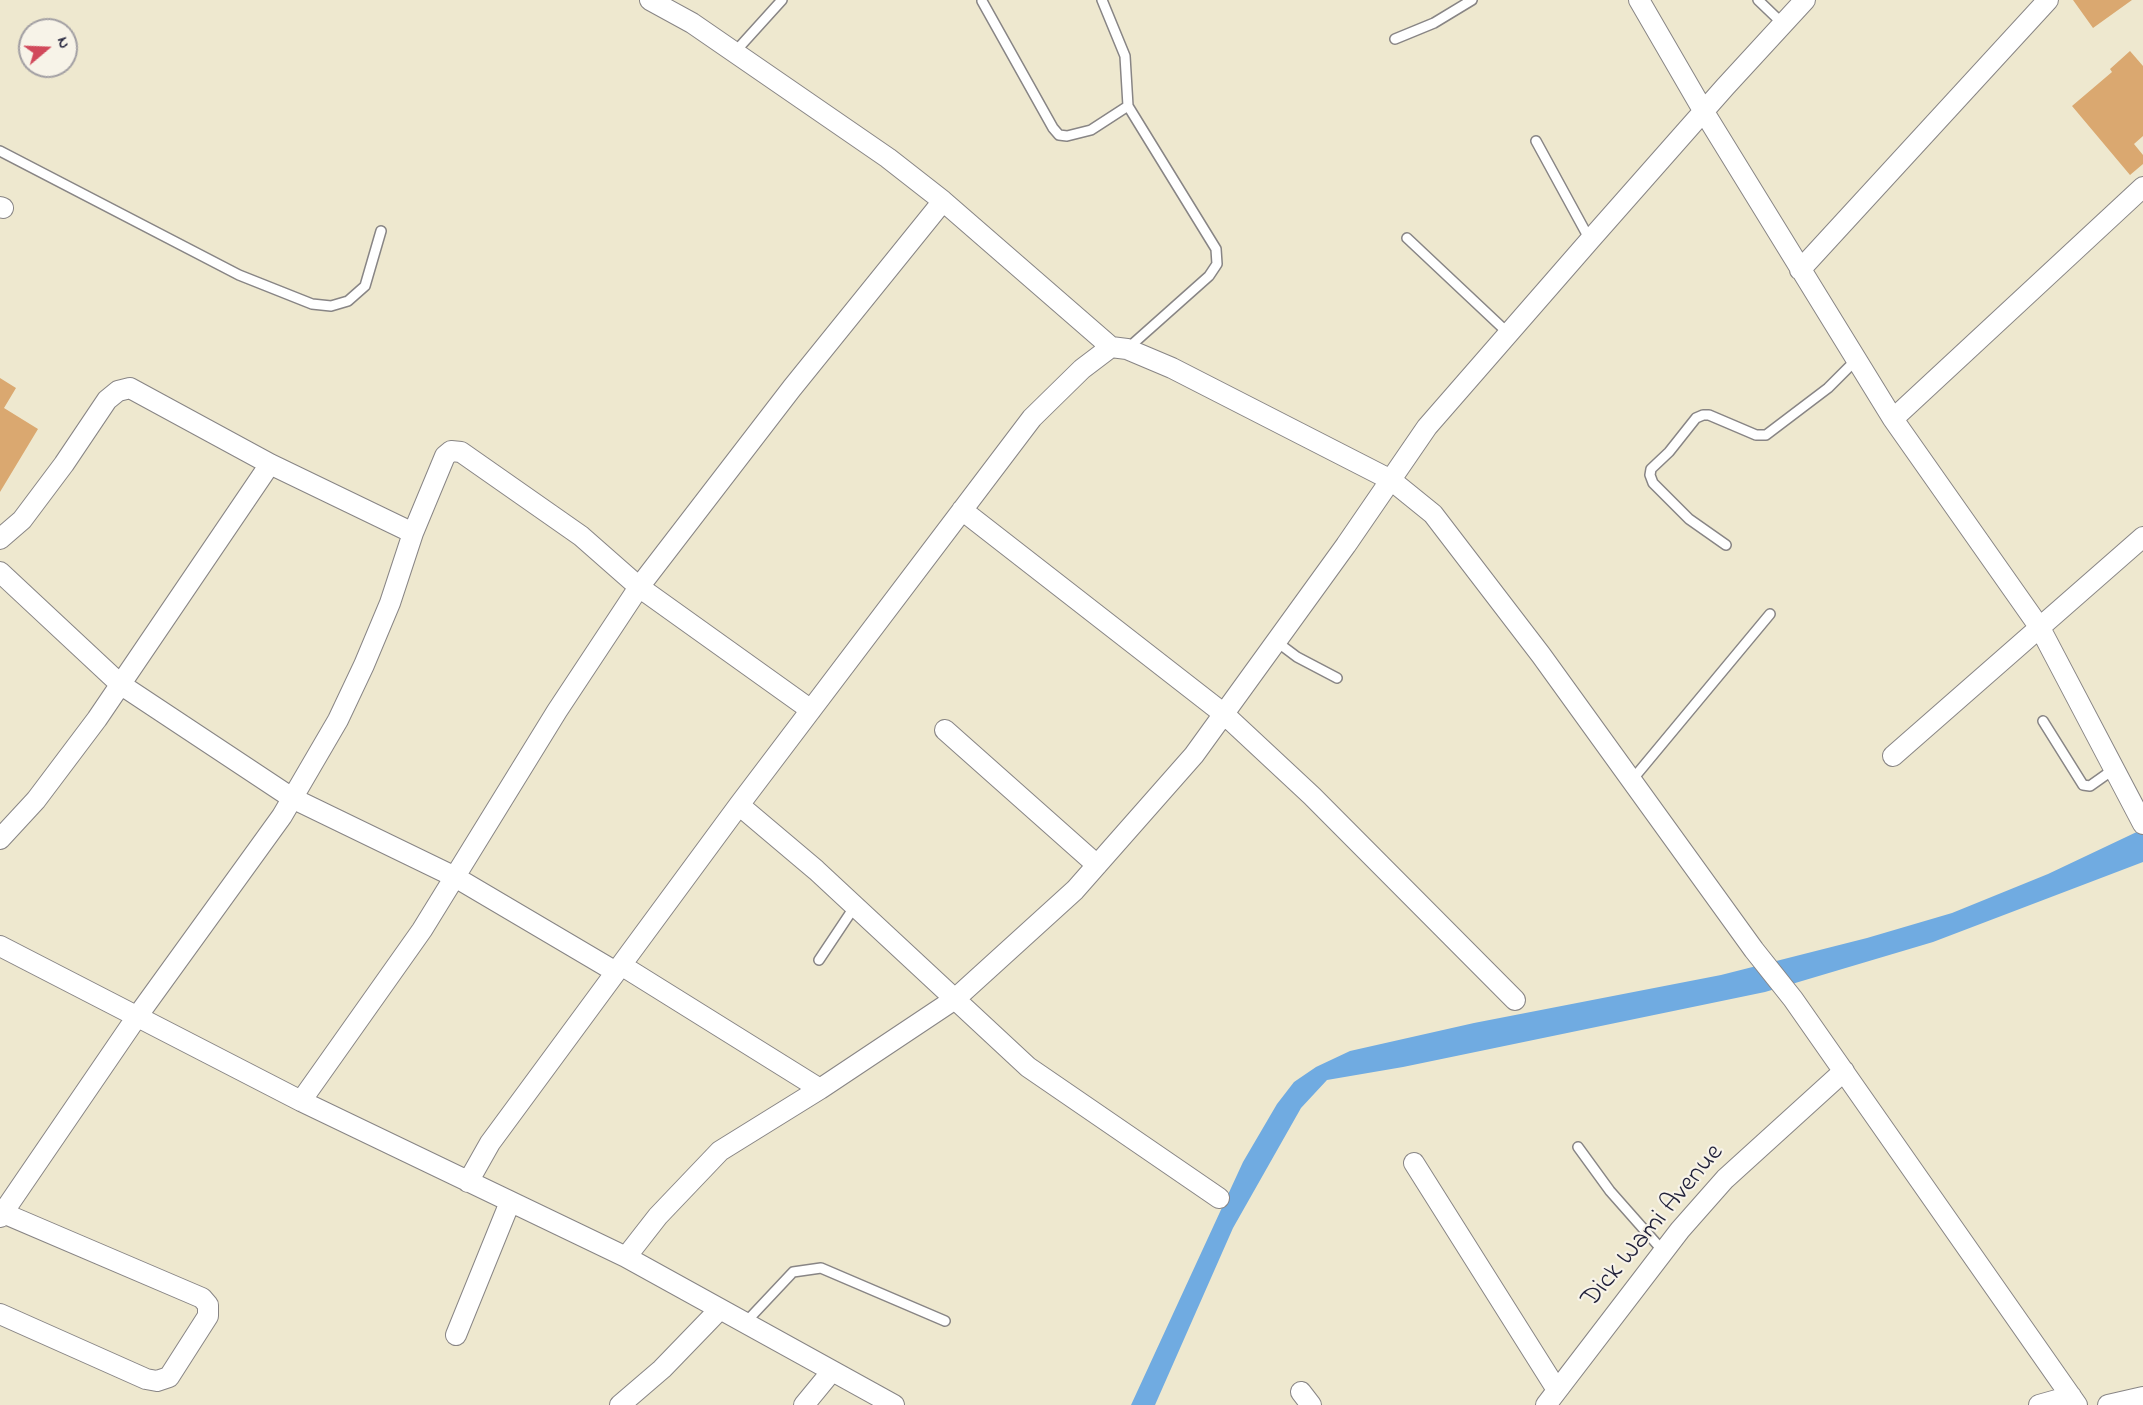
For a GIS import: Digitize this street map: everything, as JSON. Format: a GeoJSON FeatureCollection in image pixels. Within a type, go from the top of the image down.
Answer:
{"type":"FeatureCollection","features":[{"type":"Feature","properties":{"kind":"street"},"geometry":{"type":"LineString","coordinates":[[650,0],[692,23],[888,158],[1119,348],[1172,368],[1391,480],[1433,514],[1541,655],[1754,950],[1793,999],[2074,1400],[2039,1405]]}},
{"type":"Feature","properties":{"kind":"street"},"geometry":{"type":"LineString","coordinates":[[1639,0],[1704,112],[1893,419],[2040,628],[2142,823]]}},
{"type":"Feature","properties":{"kind":"street"},"geometry":{"type":"LineString","coordinates":[[626,1257],[658,1216],[720,1151],[820,1089],[955,999],[1075,890],[1194,755],[1277,642],[1427,427],[1590,240],[1805,0]]}},
{"type":"Feature","properties":{"kind":"street"},"geometry":{"type":"LineString","coordinates":[[1800,270],[2048,0]]}},
{"type":"Feature","properties":{"kind":"street"},"geometry":{"type":"LineString","coordinates":[[1893,419],[2143,187]]}},
{"type":"Feature","properties":{"kind":"street"},"geometry":{"type":"LineString","coordinates":[[301,1101],[422,930],[557,711],[639,586],[792,388],[943,201]]}},
{"type":"Feature","properties":{"kind":"street"},"geometry":{"type":"LineString","coordinates":[[468,1182],[490,1143],[739,805],[1032,418],[1082,369],[1119,348]]}},
{"type":"Feature","properties":{"kind":"street"},"geometry":{"type":"LineString","coordinates":[[0,539],[22,520],[64,464],[106,400],[118,391],[130,388],[270,464],[413,533]]}},
{"type":"Feature","properties":{"kind":"street"},"geometry":{"type":"LineString","coordinates":[[0,1314],[157,1382],[169,1377],[208,1316],[208,1305],[202,1298],[1,1215],[136,1018],[282,816],[338,720],[364,665],[390,603],[413,533],[446,456],[451,451],[461,452],[581,536],[639,586],[811,710]]}},
{"type":"Feature","properties":{"kind":"street"},"geometry":{"type":"LineString","coordinates":[[1,835],[36,800],[120,684],[270,464]]}},
{"type":"Feature","properties":{"kind":"street"},"geometry":{"type":"LineString","coordinates":[[962,510],[1224,714],[1312,796],[1515,1000]]}},
{"type":"Feature","properties":{"kind":"street"},"geometry":{"type":"LineString","coordinates":[[1893,756],[2143,537]]}},
{"type":"Feature","properties":{"kind":"street"},"geometry":{"type":"LineString","coordinates":[[0,572],[120,684],[292,798],[455,877],[618,969],[820,1089]]}},
{"type":"Feature","properties":{"kind":"street"},"geometry":{"type":"LineString","coordinates":[[945,730],[1098,865]]}},
{"type":"Feature","properties":{"kind":"street"},"geometry":{"type":"LineString","coordinates":[[739,805],[816,870],[1028,1067],[1219,1198]]}},
{"type":"Feature","properties":{"kind":"street"},"geometry":{"type":"LineString","coordinates":[[0,946],[301,1101],[626,1257],[894,1405]]}},
{"type":"Feature","properties":{"kind":"street","name":"Dick Wami Avenue"},"geometry":{"type":"LineString","coordinates":[[1551,1398],[1663,1251],[1725,1179],[1844,1071]]}},
{"type":"Feature","properties":{"kind":"street"},"geometry":{"type":"LineString","coordinates":[[1414,1163],[1551,1398]]}},
{"type":"Feature","properties":{"kind":"street"},"geometry":{"type":"LineString","coordinates":[[456,1335],[510,1202]]}},
{"type":"Feature","properties":{"kind":"street"},"geometry":{"type":"LineString","coordinates":[[620,1405],[662,1369],[720,1309]]}},
{"type":"Feature","properties":{"kind":"street"},"geometry":{"type":"LineString","coordinates":[[804,1405],[832,1371]]}},
{"type":"Feature","properties":{"kind":"street"},"geometry":{"type":"LineString","coordinates":[[2108,1405],[2143,1397]]}},
{"type":"Feature","properties":{"kind":"lane"},"geometry":{"type":"LineString","coordinates":[[734,52],[782,0]]}},
{"type":"Feature","properties":{"kind":"lane"},"geometry":{"type":"LineString","coordinates":[[1102,0],[1125,56],[1128,106],[1216,249],[1217,264],[1209,276],[1119,348]]}},
{"type":"Feature","properties":{"kind":"lane"},"geometry":{"type":"LineString","coordinates":[[1395,39],[1434,23],[1472,0]]}},
{"type":"Feature","properties":{"kind":"lane"},"geometry":{"type":"LineString","coordinates":[[1758,0],[1783,24]]}},
{"type":"Feature","properties":{"kind":"lane"},"geometry":{"type":"LineString","coordinates":[[982,1],[1059,135],[1067,136],[1090,130],[1128,106]]}},
{"type":"Feature","properties":{"kind":"lane"},"geometry":{"type":"LineString","coordinates":[[1536,141],[1590,240]]}},
{"type":"Feature","properties":{"kind":"lane"},"geometry":{"type":"LineString","coordinates":[[0,151],[239,275],[312,304],[331,306],[348,301],[365,286],[381,231]]}},
{"type":"Feature","properties":{"kind":"lane"},"geometry":{"type":"LineString","coordinates":[[1407,238],[1508,333]]}},
{"type":"Feature","properties":{"kind":"lane"},"geometry":{"type":"LineString","coordinates":[[1726,545],[1689,519],[1653,483],[1650,469],[1669,452],[1696,418],[1703,415],[1709,415],[1756,435],[1766,435],[1828,388],[1856,360]]}},
{"type":"Feature","properties":{"kind":"lane"},"geometry":{"type":"LineString","coordinates":[[1632,780],[1770,614]]}},
{"type":"Feature","properties":{"kind":"lane"},"geometry":{"type":"LineString","coordinates":[[1277,642],[1297,657],[1337,678]]}},
{"type":"Feature","properties":{"kind":"lane"},"geometry":{"type":"LineString","coordinates":[[2043,721],[2083,785],[2090,786],[2114,769]]}},
{"type":"Feature","properties":{"kind":"lane"},"geometry":{"type":"LineString","coordinates":[[819,960],[855,906]]}},
{"type":"Feature","properties":{"kind":"lane"},"geometry":{"type":"LineString","coordinates":[[1578,1147],[1610,1191],[1663,1251]]}},
{"type":"Feature","properties":{"kind":"lane"},"geometry":{"type":"LineString","coordinates":[[745,1323],[793,1272],[821,1268],[945,1321]]}},
{"type":"Feature","properties":{"kind":"water"},"geometry":{"type":"Polygon","coordinates":[[[2143,829],[2143,862],[1933,942],[1765,992],[1403,1067],[1327,1080],[1301,1108],[1233,1228],[1155,1405],[1131,1405],[1243,1162],[1277,1104],[1294,1082],[1316,1067],[1350,1051],[1474,1023],[1721,975],[1867,938],[1952,913],[2048,874],[2143,829]]]}},
{"type":"Feature","properties":{"kind":"building"},"geometry":{"type":"Polygon","coordinates":[[[2073,0],[2132,0],[2093,28],[2073,0]]]}},
{"type":"Feature","properties":{"kind":"building"},"geometry":{"type":"Polygon","coordinates":[[[2130,51],[2143,66],[2143,136],[2134,144],[2143,155],[2143,164],[2130,175],[2072,106],[2112,72],[2110,69],[2130,51]]]}},
{"type":"Feature","properties":{"kind":"building"},"geometry":{"type":"Polygon","coordinates":[[[0,378],[16,388],[4,408],[38,429],[0,492],[0,378]]]}}]}
